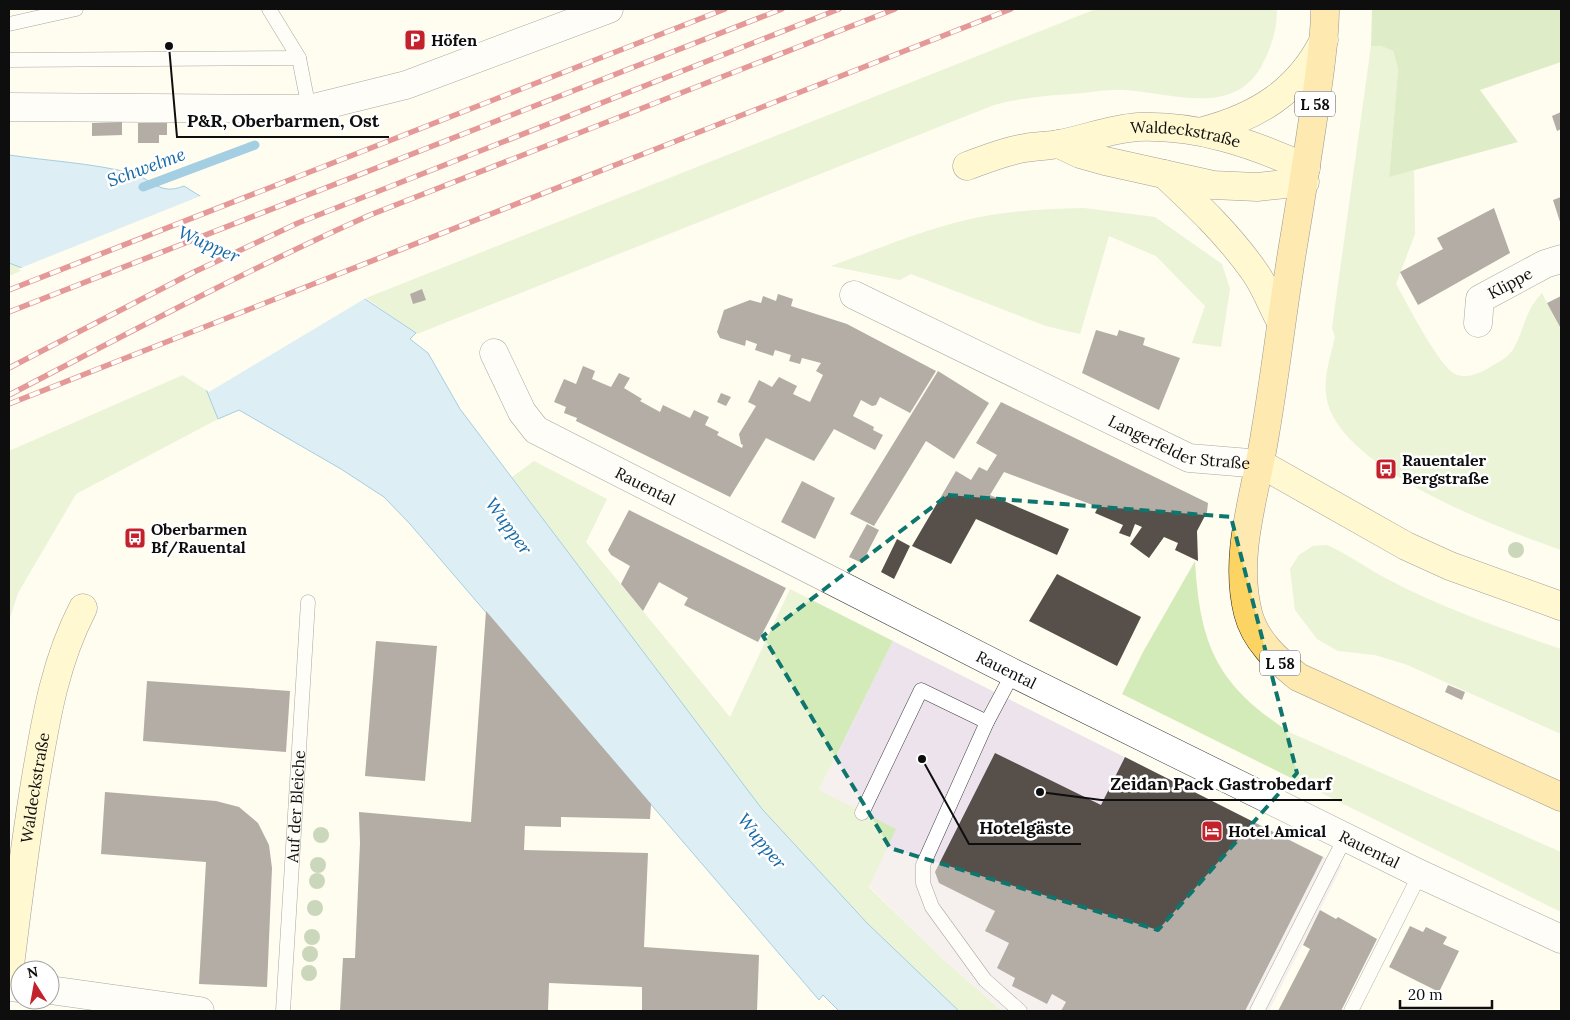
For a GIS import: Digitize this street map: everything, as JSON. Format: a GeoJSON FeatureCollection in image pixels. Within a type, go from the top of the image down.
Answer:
{"type":"FeatureCollection","features":[{"type":"Feature","properties":{"kind":"main road","name":"L 58"},"geometry":{"type":"LineString","coordinates":[[1325,9],[1324,40],[1306,175],[1281,322],[1260,464],[1244,539],[1243,574],[1248,613],[1255,630],[1271,655],[1298,677],[1561,797]]}},
{"type":"Feature","properties":{"kind":"main road"},"geometry":{"type":"LineString","coordinates":[[1203,132],[1225,126],[1249,115],[1282,94],[1314,60],[1324,40]]}},
{"type":"Feature","properties":{"kind":"main road","name":"Waldeckstraße"},"geometry":{"type":"LineString","coordinates":[[967,166],[1023,148],[1059,144],[1096,133],[1137,127],[1203,132],[1266,149],[1306,175]]}},
{"type":"Feature","properties":{"kind":"main road"},"geometry":{"type":"LineString","coordinates":[[1059,144],[1080,154],[1105,162],[1213,185],[1257,187],[1306,175]]}},
{"type":"Feature","properties":{"kind":"main road"},"geometry":{"type":"LineString","coordinates":[[1162,173],[1204,211],[1237,249],[1255,272],[1281,322]]}},
{"type":"Feature","properties":{"kind":"main road","name":"Langerfelder Straße"},"geometry":{"type":"LineString","coordinates":[[1260,464],[1406,546],[1450,566],[1561,606]]}},
{"type":"Feature","properties":{"kind":"main road","name":"Waldeckstraße"},"geometry":{"type":"LineString","coordinates":[[9,974],[26,837],[49,698],[61,658],[83,608]]}},
{"type":"Feature","properties":{"kind":"street"},"geometry":{"type":"LineString","coordinates":[[9,107],[309,109],[406,85],[575,15],[609,9]]}},
{"type":"Feature","properties":{"kind":"street","name":"Klippe"},"geometry":{"type":"LineString","coordinates":[[1478,323],[1480,299],[1545,264],[1561,259]]}},
{"type":"Feature","properties":{"kind":"street","name":"Langerfelder Straße"},"geometry":{"type":"LineString","coordinates":[[854,294],[1190,458],[1260,464]]}},
{"type":"Feature","properties":{"kind":"street","name":"Rauental"},"geometry":{"type":"LineString","coordinates":[[494,353],[522,412],[536,430],[1014,673],[1420,874],[1561,939]]}},
{"type":"Feature","properties":{"kind":"street"},"geometry":{"type":"LineString","coordinates":[[60,991],[200,1011]]}},
{"type":"Feature","properties":{"kind":"lane"},"geometry":{"type":"LineString","coordinates":[[9,24],[76,9]]}},
{"type":"Feature","properties":{"kind":"lane"},"geometry":{"type":"LineString","coordinates":[[269,9],[299,58],[309,109]]}},
{"type":"Feature","properties":{"kind":"lane"},"geometry":{"type":"LineString","coordinates":[[9,60],[299,58]]}},
{"type":"Feature","properties":{"kind":"lane","name":"Auf der Bleiche"},"geometry":{"type":"LineString","coordinates":[[283,1011],[308,602]]}},
{"type":"Feature","properties":{"kind":"lane"},"geometry":{"type":"LineString","coordinates":[[1014,673],[987,722],[923,866],[923,883],[932,907],[985,980],[1020,1011]]}},
{"type":"Feature","properties":{"kind":"lane"},"geometry":{"type":"LineString","coordinates":[[862,813],[921,690],[987,722]]}},
{"type":"Feature","properties":{"kind":"lane"},"geometry":{"type":"LineString","coordinates":[[1257,1011],[1346,836]]}},
{"type":"Feature","properties":{"kind":"lane"},"geometry":{"type":"LineString","coordinates":[[1351,1011],[1420,874]]}},
{"type":"Feature","properties":{"kind":"highlighted area"},"geometry":{"type":"Polygon","coordinates":[[[948,495],[1231,517],[1297,773],[1158,930],[890,848],[763,636],[948,495]]]}},
{"type":"Feature","properties":{"kind":"shaded area"},"geometry":{"type":"Polygon","coordinates":[[[893,641],[1342,866],[1269,1011],[1002,1011],[947,963],[869,886],[819,790],[893,641]]]}},
{"type":"Feature","properties":{"kind":"green space"},"geometry":{"type":"Polygon","coordinates":[[[1096,9],[1277,9],[1273,37],[1263,63],[1251,80],[1237,91],[1220,97],[1182,97],[1115,90],[1039,97],[994,105],[417,334],[366,298],[1096,9]]]}},
{"type":"Feature","properties":{"kind":"green space"},"geometry":{"type":"Polygon","coordinates":[[[1372,9],[1561,9],[1561,62],[1480,90],[1518,142],[1389,177],[1398,69],[1393,51],[1381,46],[1371,46],[1372,9]]]}},
{"type":"Feature","properties":{"kind":"green space"},"geometry":{"type":"Polygon","coordinates":[[[1371,46],[1381,46],[1393,51],[1398,69],[1389,176],[1414,170],[1415,234],[1396,284],[1440,359],[1455,374],[1467,376],[1484,371],[1503,359],[1512,351],[1531,308],[1542,293],[1561,330],[1561,550],[1500,527],[1423,491],[1387,469],[1356,445],[1335,420],[1326,393],[1326,379],[1335,337],[1332,328],[1371,46]]]}},
{"type":"Feature","properties":{"kind":"green space"},"geometry":{"type":"Polygon","coordinates":[[[1084,208],[1155,217],[1222,264],[1230,289],[1221,347],[1192,343],[1205,306],[1156,256],[1109,236],[1080,334],[1046,326],[911,274],[900,280],[831,266],[926,231],[973,218],[1021,211],[1084,208]]]}},
{"type":"Feature","properties":{"kind":"green space"},"geometry":{"type":"Polygon","coordinates":[[[9,263],[25,269],[9,276],[9,263]]]}},
{"type":"Feature","properties":{"kind":"green space"},"geometry":{"type":"Polygon","coordinates":[[[183,375],[206,389],[218,419],[76,494],[18,593],[9,621],[9,451],[183,375]]]}},
{"type":"Feature","properties":{"kind":"green space"},"geometry":{"type":"Polygon","coordinates":[[[534,461],[607,499],[586,542],[730,717],[790,589],[893,641],[819,790],[896,829],[869,887],[947,963],[1002,1011],[959,1011],[867,923],[762,810],[512,477],[534,461]]]}},
{"type":"Feature","properties":{"kind":"green space"},"geometry":{"type":"Polygon","coordinates":[[[1327,545],[1383,577],[1432,601],[1561,649],[1561,734],[1405,664],[1375,655],[1338,651],[1317,639],[1295,610],[1290,569],[1299,555],[1313,546],[1327,545]]]}},
{"type":"Feature","properties":{"kind":"green space"},"geometry":{"type":"Polygon","coordinates":[[[1195,561],[1202,618],[1208,641],[1230,681],[1246,698],[1266,716],[1291,733],[1561,852],[1561,912],[1122,694],[1143,652],[1195,561]]]}},
{"type":"Feature","properties":{"kind":"water","name":"Wupper"},"geometry":{"type":"Polygon","coordinates":[[[9,155],[85,164],[131,173],[162,188],[175,189],[184,186],[416,333],[410,339],[428,353],[460,409],[762,809],[867,923],[959,1011],[839,1011],[823,995],[819,1000],[410,524],[384,497],[341,469],[239,410],[218,419],[206,389],[25,269],[9,263],[9,155]]]}},
{"type":"Feature","properties":{"kind":"pier"},"geometry":{"type":"Polygon","coordinates":[[[203,195],[366,298],[209,392],[18,269],[203,195]]]}},
{"type":"Feature","properties":{"kind":"building"},"geometry":{"type":"Polygon","coordinates":[[[1561,112],[1561,129],[1557,131],[1552,116],[1561,112]]]}},
{"type":"Feature","properties":{"kind":"building"},"geometry":{"type":"Polygon","coordinates":[[[122,122],[122,135],[92,136],[92,123],[122,122]]]}},
{"type":"Feature","properties":{"kind":"building"},"geometry":{"type":"Polygon","coordinates":[[[138,123],[167,123],[167,135],[159,135],[159,143],[138,143],[138,123]]]}},
{"type":"Feature","properties":{"kind":"building"},"geometry":{"type":"Polygon","coordinates":[[[1561,197],[1561,225],[1553,200],[1561,197]]]}},
{"type":"Feature","properties":{"kind":"building"},"geometry":{"type":"Polygon","coordinates":[[[1494,208],[1510,253],[1418,305],[1400,272],[1443,249],[1437,238],[1494,208]]]}},
{"type":"Feature","properties":{"kind":"building"},"geometry":{"type":"Polygon","coordinates":[[[422,289],[426,300],[413,304],[410,294],[422,289]]]}},
{"type":"Feature","properties":{"kind":"building"},"geometry":{"type":"Polygon","coordinates":[[[778,294],[793,299],[791,306],[847,324],[936,371],[910,413],[880,397],[876,405],[872,406],[861,400],[853,416],[874,427],[873,430],[883,435],[875,450],[834,429],[814,461],[766,438],[730,497],[576,421],[577,418],[564,413],[566,407],[554,402],[564,379],[576,384],[583,366],[595,371],[592,379],[611,387],[619,373],[630,378],[624,388],[642,399],[640,401],[660,412],[663,405],[690,418],[694,410],[709,417],[705,425],[719,432],[717,435],[742,448],[743,445],[741,444],[739,434],[756,406],[748,402],[759,380],[772,387],[779,377],[797,386],[793,394],[810,402],[823,375],[816,371],[821,363],[802,358],[800,364],[789,361],[791,355],[775,350],[773,356],[755,350],[757,344],[746,340],[745,346],[720,338],[717,332],[724,310],[750,300],[761,303],[763,296],[776,301],[778,294]]]}},
{"type":"Feature","properties":{"kind":"building"},"geometry":{"type":"Polygon","coordinates":[[[1561,296],[1561,329],[1547,303],[1561,296]]]}},
{"type":"Feature","properties":{"kind":"building"},"geometry":{"type":"Polygon","coordinates":[[[1096,330],[1117,336],[1119,330],[1145,338],[1143,345],[1180,358],[1159,410],[1082,373],[1096,330]]]}},
{"type":"Feature","properties":{"kind":"building"},"geometry":{"type":"Polygon","coordinates":[[[938,371],[989,403],[954,459],[926,441],[874,526],[850,514],[938,371]]]}},
{"type":"Feature","properties":{"kind":"building"},"geometry":{"type":"Polygon","coordinates":[[[721,393],[731,397],[726,406],[717,402],[721,393]]]}},
{"type":"Feature","properties":{"kind":"building"},"geometry":{"type":"Polygon","coordinates":[[[1001,402],[1208,503],[1207,512],[1197,531],[1198,561],[1175,550],[1178,543],[1164,537],[1149,558],[1130,544],[1142,527],[1135,524],[1130,537],[1119,533],[1123,525],[1095,513],[1098,507],[1004,472],[990,495],[1069,529],[1057,555],[976,519],[951,564],[912,546],[956,471],[971,480],[979,467],[987,471],[997,455],[976,443],[1001,402]]]}},
{"type":"Feature","properties":{"kind":"building"},"geometry":{"type":"Polygon","coordinates":[[[802,481],[835,498],[815,539],[781,522],[802,481]]]}},
{"type":"Feature","properties":{"kind":"building"},"geometry":{"type":"Polygon","coordinates":[[[629,510],[786,588],[758,642],[684,605],[688,598],[659,582],[643,611],[621,584],[630,566],[611,555],[608,550],[629,510]]]}},
{"type":"Feature","properties":{"kind":"building"},"geometry":{"type":"Polygon","coordinates":[[[867,524],[879,530],[862,563],[849,557],[867,524]]]}},
{"type":"Feature","properties":{"kind":"building"},"geometry":{"type":"Polygon","coordinates":[[[897,539],[910,546],[894,579],[881,572],[897,539]]]}},
{"type":"Feature","properties":{"kind":"building"},"geometry":{"type":"Polygon","coordinates":[[[1057,574],[1141,617],[1117,666],[1029,621],[1057,574]]]}},
{"type":"Feature","properties":{"kind":"building"},"geometry":{"type":"Polygon","coordinates":[[[486,611],[651,804],[650,819],[561,817],[561,827],[525,826],[524,850],[648,853],[644,947],[759,955],[757,1011],[642,1011],[642,987],[549,983],[548,1011],[340,1011],[343,958],[355,958],[360,843],[359,812],[471,822],[486,611]]]}},
{"type":"Feature","properties":{"kind":"building"},"geometry":{"type":"Polygon","coordinates":[[[376,641],[437,646],[425,781],[365,776],[376,641]]]}},
{"type":"Feature","properties":{"kind":"building"},"geometry":{"type":"Polygon","coordinates":[[[147,681],[290,691],[286,752],[143,741],[147,681]]]}},
{"type":"Feature","properties":{"kind":"building"},"geometry":{"type":"Polygon","coordinates":[[[1448,685],[1465,692],[1462,700],[1445,692],[1448,685]]]}},
{"type":"Feature","properties":{"kind":"building"},"geometry":{"type":"Polygon","coordinates":[[[995,753],[1101,805],[1125,757],[1323,857],[1245,1011],[1061,1011],[1066,1002],[1052,994],[1047,1004],[1012,986],[1015,978],[997,968],[1009,943],[985,931],[995,911],[939,883],[935,872],[995,753]]]}},
{"type":"Feature","properties":{"kind":"building"},"geometry":{"type":"Polygon","coordinates":[[[105,792],[216,801],[239,807],[258,823],[269,845],[272,868],[267,987],[199,984],[206,862],[101,854],[105,792]]]}},
{"type":"Feature","properties":{"kind":"building"},"geometry":{"type":"Polygon","coordinates":[[[1320,910],[1336,919],[1338,917],[1377,939],[1341,1011],[1278,1011],[1310,949],[1303,945],[1320,910]]]}},
{"type":"Feature","properties":{"kind":"building"},"geometry":{"type":"Polygon","coordinates":[[[1410,926],[1423,932],[1426,927],[1447,937],[1443,944],[1459,951],[1439,992],[1389,967],[1410,926]]]}},
{"type":"Feature","properties":{"kind":"waterway","name":"Schwelme"},"geometry":{"type":"LineString","coordinates":[[143,187],[255,145]]}},
{"type":"Feature","properties":{"kind":"railway"},"geometry":{"type":"LineString","coordinates":[[9,290],[725,9]]}},
{"type":"Feature","properties":{"kind":"railway"},"geometry":{"type":"LineString","coordinates":[[9,312],[782,9]]}},
{"type":"Feature","properties":{"kind":"railway"},"geometry":{"type":"LineString","coordinates":[[9,368],[194,272],[298,223],[839,9]]}},
{"type":"Feature","properties":{"kind":"railway"},"geometry":{"type":"LineString","coordinates":[[9,395],[233,280],[370,215],[895,9]]}},
{"type":"Feature","properties":{"kind":"railway"},"geometry":{"type":"LineString","coordinates":[[9,404],[1011,9]]}},
{"type":"Feature","properties":{"kind":"place","name":"Höfen"},"geometry":{"type":"Point","coordinates":[415,40]}},
{"type":"Feature","properties":{"kind":"place","name":"P&R, Oberbarmen, Ost"},"geometry":{"type":"Point","coordinates":[169,46]}},
{"type":"Feature","properties":{"kind":"place","name":"Rauentaler Bergstraße"},"geometry":{"type":"Point","coordinates":[1386,469]}},
{"type":"Feature","properties":{"kind":"place","name":"Oberbarmen Bf/Rauental"},"geometry":{"type":"Point","coordinates":[135,538]}},
{"type":"Feature","properties":{"kind":"place","name":"Hotelgäste"},"geometry":{"type":"Point","coordinates":[922,759]}},
{"type":"Feature","properties":{"kind":"place","name":"Zeidan Pack Gastrobedarf"},"geometry":{"type":"Point","coordinates":[1040,792]}},
{"type":"Feature","properties":{"kind":"place","name":"Hotel Amical"},"geometry":{"type":"Point","coordinates":[1212,831]}}]}
